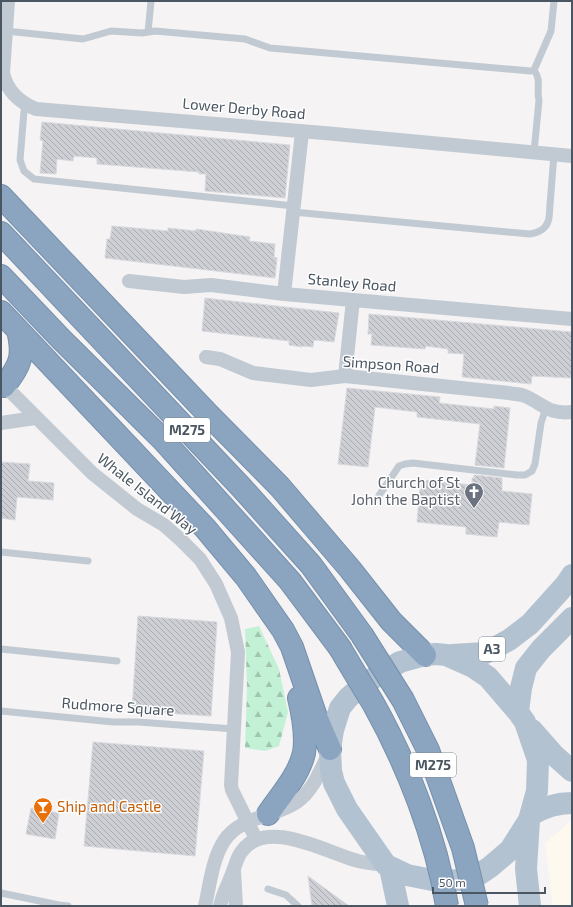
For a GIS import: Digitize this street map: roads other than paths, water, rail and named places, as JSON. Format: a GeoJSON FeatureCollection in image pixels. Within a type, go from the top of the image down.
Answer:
{"type":"FeatureCollection","features":[{"type":"Feature","properties":{"kind":"highway","name":"M275"},"geometry":{"type":"LineString","coordinates":[[1,196],[207,413],[280,487],[350,569],[390,622],[425,655]]}},
{"type":"Feature","properties":{"kind":"highway","name":"M275"},"geometry":{"type":"LineString","coordinates":[[1,233],[241,487],[311,566],[362,635],[402,700],[428,750],[463,848],[477,906]]}},
{"type":"Feature","properties":{"kind":"highway","name":"M275"},"geometry":{"type":"LineString","coordinates":[[1,276],[61,339],[163,440],[290,581],[340,648],[374,705],[403,763],[436,854],[448,906]]}},
{"type":"Feature","properties":{"kind":"highway"},"geometry":{"type":"LineString","coordinates":[[1,312],[205,528],[246,577],[283,630],[292,647],[315,714],[330,751]]}},
{"type":"Feature","properties":{"kind":"highway"},"geometry":{"type":"LineString","coordinates":[[2,385],[16,372],[22,354],[22,344],[18,330]]}},
{"type":"Feature","properties":{"kind":"highway"},"geometry":{"type":"LineString","coordinates":[[266,607],[296,685],[304,722],[305,740],[304,753],[299,766],[268,814]]}},
{"type":"Feature","properties":{"kind":"main road","name":"A3"},"geometry":{"type":"LineString","coordinates":[[446,655],[485,653],[509,640],[530,624],[566,584],[572,575]]}},
{"type":"Feature","properties":{"kind":"main road","name":"A3"},"geometry":{"type":"LineString","coordinates":[[522,717],[521,688],[526,668],[541,649],[572,618]]}},
{"type":"Feature","properties":{"kind":"main road"},"geometry":{"type":"LineString","coordinates":[[398,906],[388,866],[362,832],[338,792],[331,771],[330,751],[340,708],[348,698],[364,684],[400,662],[425,655],[446,655],[473,666],[488,677],[554,755],[572,771]]}},
{"type":"Feature","properties":{"kind":"main road"},"geometry":{"type":"LineString","coordinates":[[522,717],[538,760],[538,791],[530,818],[526,869],[530,906]]}},
{"type":"Feature","properties":{"kind":"main road"},"geometry":{"type":"LineString","coordinates":[[388,866],[415,878],[442,882],[478,875],[510,850],[530,818],[559,803],[572,803]]}},
{"type":"Feature","properties":{"kind":"street","name":"Lower Derby Road"},"geometry":{"type":"LineString","coordinates":[[8,1],[3,72],[11,91],[26,105],[36,109],[572,156]]}},
{"type":"Feature","properties":{"kind":"street"},"geometry":{"type":"LineString","coordinates":[[284,294],[302,132]]}},
{"type":"Feature","properties":{"kind":"street","name":"Stanley Road"},"geometry":{"type":"LineString","coordinates":[[128,281],[184,287],[211,285],[284,294],[572,319]]}},
{"type":"Feature","properties":{"kind":"street"},"geometry":{"type":"LineString","coordinates":[[345,376],[353,300]]}},
{"type":"Feature","properties":{"kind":"street","name":"Simpson Road"},"geometry":{"type":"LineString","coordinates":[[206,357],[220,359],[253,373],[259,374],[311,380],[345,376],[509,393],[521,395],[546,408],[563,413],[572,412]]}},
{"type":"Feature","properties":{"kind":"street","name":"Whale Island Way"},"geometry":{"type":"LineString","coordinates":[[2,385],[92,473],[137,509],[164,525],[181,540],[200,559],[216,584],[232,618],[238,652],[231,785],[256,839]]}},
{"type":"Feature","properties":{"kind":"street"},"geometry":{"type":"LineString","coordinates":[[1,423],[35,418]]}},
{"type":"Feature","properties":{"kind":"street"},"geometry":{"type":"LineString","coordinates":[[205,906],[214,865],[220,848],[230,833],[247,821],[286,808],[304,796],[310,790],[330,751]]}},
{"type":"Feature","properties":{"kind":"street"},"geometry":{"type":"LineString","coordinates":[[220,906],[242,851],[256,839],[264,837],[291,839],[359,861],[388,866]]}},
{"type":"Feature","properties":{"kind":"street"},"geometry":{"type":"LineString","coordinates":[[234,869],[236,906]]}},
{"type":"Feature","properties":{"kind":"lane"},"geometry":{"type":"LineString","coordinates":[[148,32],[151,1]]}},
{"type":"Feature","properties":{"kind":"lane"},"geometry":{"type":"LineString","coordinates":[[534,70],[551,31],[554,1]]}},
{"type":"Feature","properties":{"kind":"lane"},"geometry":{"type":"LineString","coordinates":[[6,31],[83,39],[111,31],[156,31],[245,39],[270,48],[534,70],[539,76],[539,100],[534,152]]}},
{"type":"Feature","properties":{"kind":"lane"},"geometry":{"type":"LineString","coordinates":[[26,105],[24,111],[20,160],[24,171],[34,179],[293,209],[530,234],[543,230],[548,224],[554,154]]}},
{"type":"Feature","properties":{"kind":"lane"},"geometry":{"type":"LineString","coordinates":[[378,497],[399,466],[405,464],[413,463],[525,475],[532,471],[535,464],[541,423],[546,408]]}},
{"type":"Feature","properties":{"kind":"lane"},"geometry":{"type":"LineString","coordinates":[[1,552],[88,561]]}},
{"type":"Feature","properties":{"kind":"lane"},"geometry":{"type":"LineString","coordinates":[[1,649],[117,661]]}},
{"type":"Feature","properties":{"kind":"lane","name":"Rudmore Square"},"geometry":{"type":"LineString","coordinates":[[1,711],[113,722],[138,722],[234,729]]}},
{"type":"Feature","properties":{"kind":"lane"},"geometry":{"type":"LineString","coordinates":[[268,889],[286,896],[298,906]]}},
{"type":"Feature","properties":{"kind":"lane"},"geometry":{"type":"LineString","coordinates":[[1,893],[59,906],[68,906]]}},
{"type":"Feature","properties":{"kind":"place","name":"Church of St John the Baptist"},"geometry":{"type":"Point","coordinates":[474,509]}},
{"type":"Feature","properties":{"kind":"place","name":"Ship and Castle"},"geometry":{"type":"Point","coordinates":[43,824]}}]}
